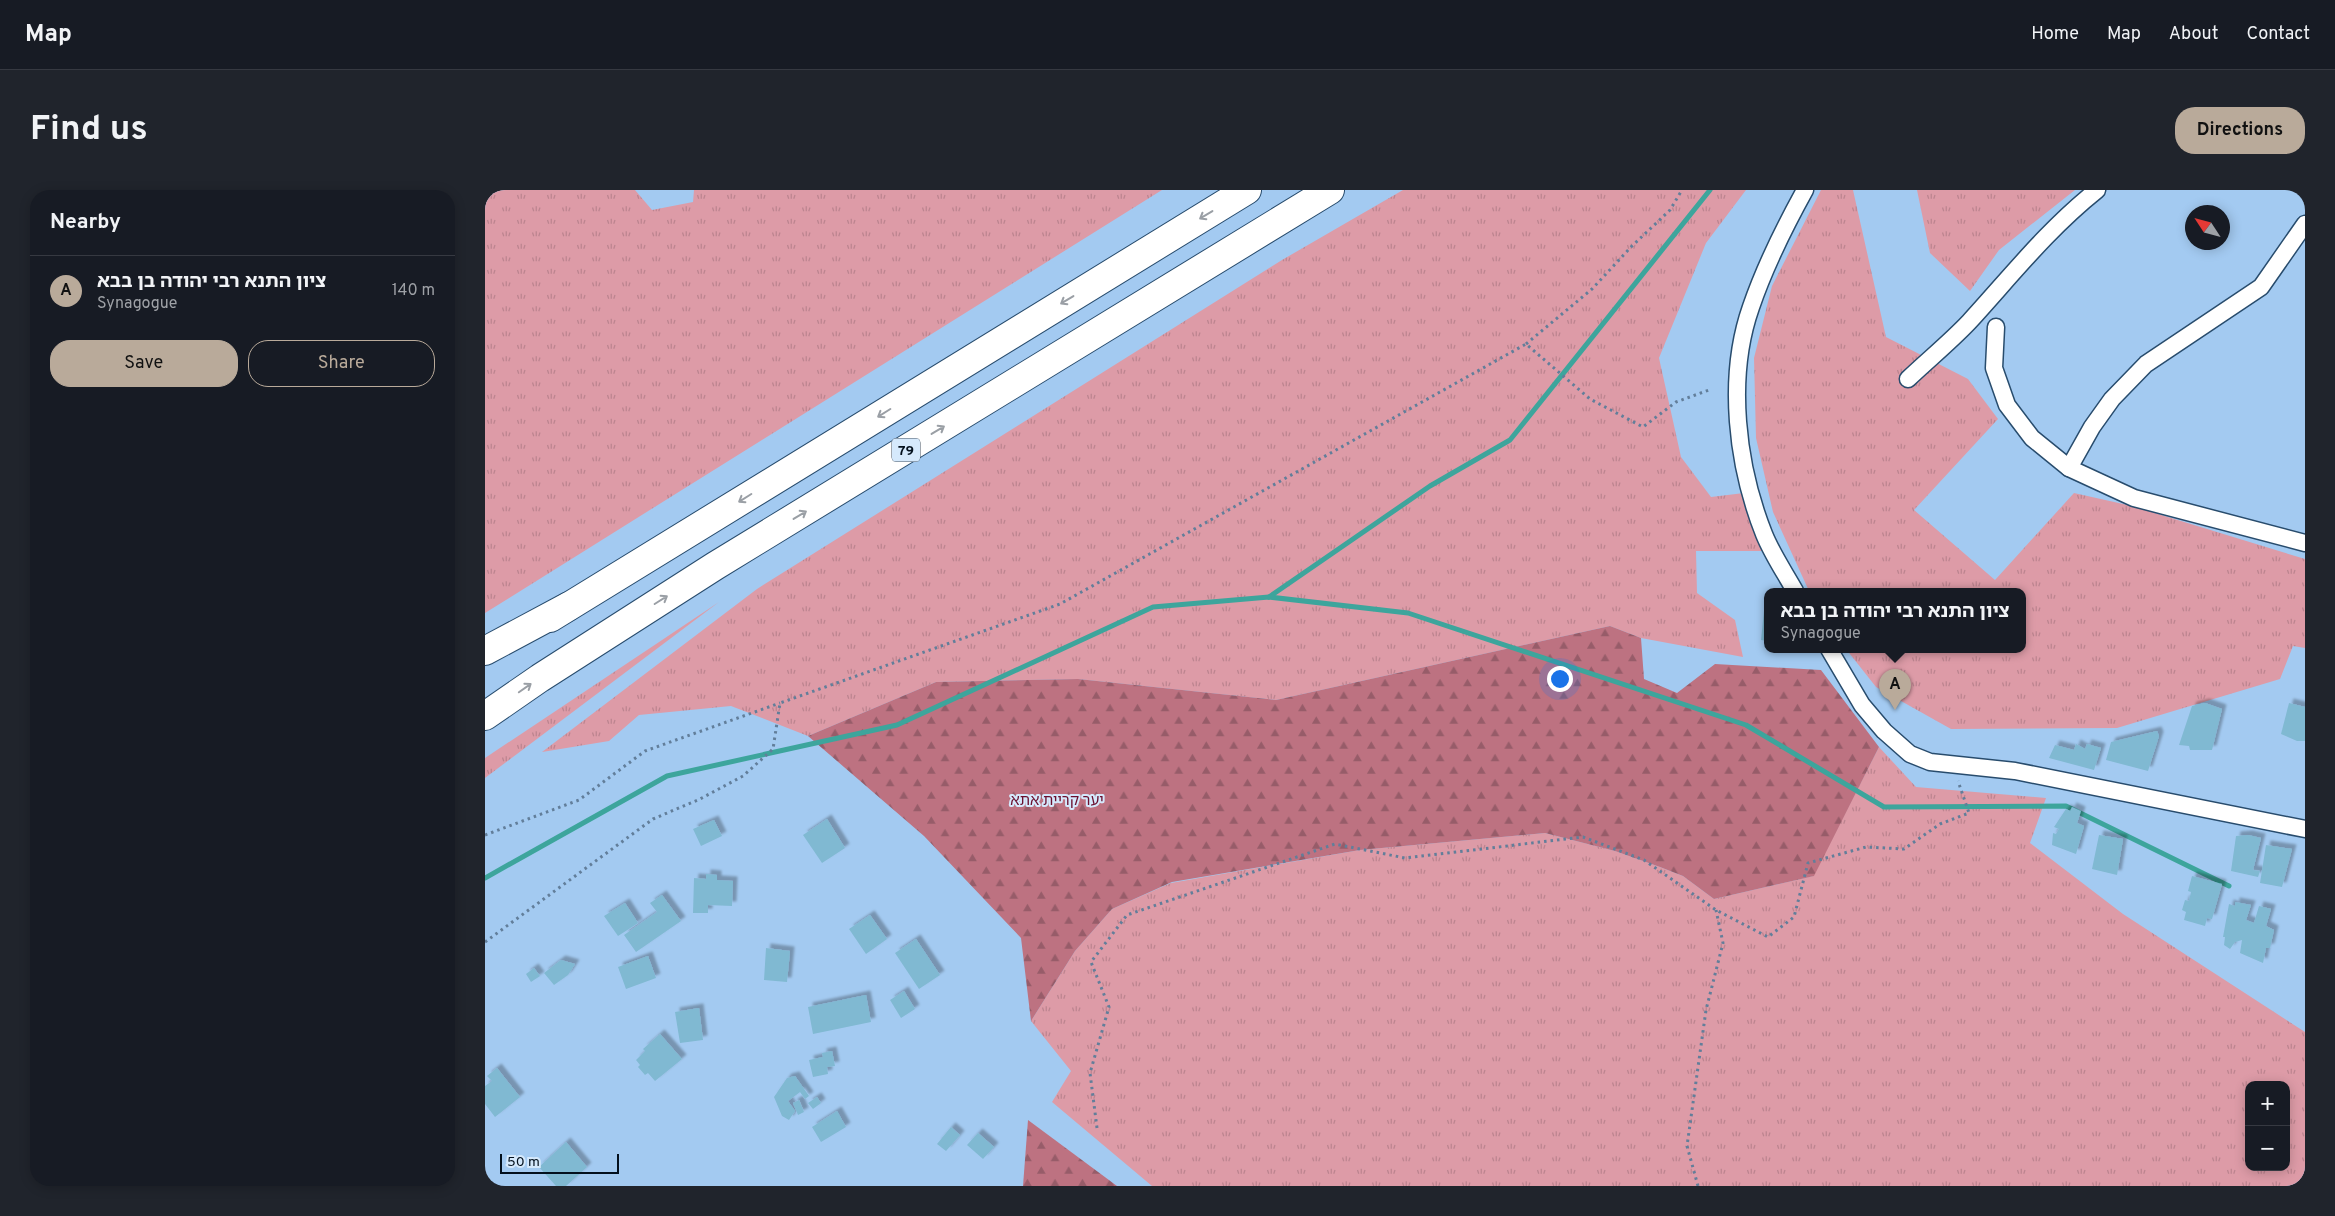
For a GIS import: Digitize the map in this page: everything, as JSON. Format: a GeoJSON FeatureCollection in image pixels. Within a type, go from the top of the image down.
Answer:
{"type":"FeatureCollection","features":[{"type":"Feature","properties":{"kind":"highway"},"geometry":{"type":"LineString","coordinates":[[485,659],[1247,190]]}},
{"type":"Feature","properties":{"kind":"highway","name":"79"},"geometry":{"type":"LineString","coordinates":[[485,716],[540,678],[715,566],[1330,190]]}},
{"type":"Feature","properties":{"kind":"highway"},"geometry":{"type":"LineString","coordinates":[[485,651],[569,606]]}},
{"type":"Feature","properties":{"kind":"street"},"geometry":{"type":"LineString","coordinates":[[1793,588],[1765,536],[1747,486],[1737,419],[1740,349],[1750,308],[1777,242],[1805,190]]}},
{"type":"Feature","properties":{"kind":"street"},"geometry":{"type":"LineString","coordinates":[[1908,379],[1968,323],[2018,264],[2069,213],[2097,190]]}},
{"type":"Feature","properties":{"kind":"street"},"geometry":{"type":"LineString","coordinates":[[2069,468],[2092,427],[2112,399],[2146,364],[2261,287],[2305,224]]}},
{"type":"Feature","properties":{"kind":"street"},"geometry":{"type":"LineString","coordinates":[[1996,327],[1994,368],[2007,405],[2032,438],[2069,468],[2134,498],[2305,543]]}},
{"type":"Feature","properties":{"kind":"street"},"geometry":{"type":"LineString","coordinates":[[1831,653],[1862,705],[1885,731],[1910,754],[1930,762],[1953,766],[2015,771],[2305,830]]}},
{"type":"Feature","properties":{"kind":"path"},"geometry":{"type":"LineString","coordinates":[[485,835],[579,800],[645,750],[1060,604],[1526,344],[1592,289],[1631,247],[1671,210],[1682,190]]}},
{"type":"Feature","properties":{"kind":"path"},"geometry":{"type":"LineString","coordinates":[[1526,344],[1590,399],[1643,427],[1676,402],[1709,390]]}},
{"type":"Feature","properties":{"kind":"path"},"geometry":{"type":"LineString","coordinates":[[485,942],[653,819],[700,799],[743,776],[773,749],[780,703]]}},
{"type":"Feature","properties":{"kind":"path"},"geometry":{"type":"LineString","coordinates":[[1097,1128],[1090,1074],[1109,1007],[1091,962],[1127,915],[1335,844],[1405,858],[1583,837],[1644,860],[1716,910],[1768,937],[1794,917],[1808,864],[1866,847],[1904,849],[1940,824],[1969,813],[1953,766]]}},
{"type":"Feature","properties":{"kind":"path"},"geometry":{"type":"LineString","coordinates":[[1698,1186],[1687,1146],[1706,1010],[1723,943],[1716,910]]}},
{"type":"Feature","properties":{"kind":"green space"},"geometry":{"type":"Polygon","coordinates":[[[485,190],[635,190],[652,210],[693,202],[694,190],[1162,190],[485,613],[485,190]]]}},
{"type":"Feature","properties":{"kind":"green space"},"geometry":{"type":"Polygon","coordinates":[[[1403,190],[1746,190],[1706,243],[1659,358],[1681,457],[1711,497],[1744,493],[1763,551],[1696,551],[1697,593],[1735,620],[1743,657],[1641,638],[1610,626],[1276,700],[1078,679],[936,682],[808,736],[731,706],[639,715],[609,741],[542,752],[757,589],[1282,260],[1403,190]]]}},
{"type":"Feature","properties":{"kind":"green space"},"geometry":{"type":"Polygon","coordinates":[[[1821,190],[1853,190],[1886,337],[1968,379],[1998,419],[1914,510],[1995,580],[2074,493],[2132,506],[2305,559],[2305,648],[2293,646],[2280,679],[2117,728],[1951,729],[1876,687],[1849,653],[2026,653],[2026,588],[1808,588],[1773,512],[1756,438],[1754,358],[1772,286],[1821,190]]]}},
{"type":"Feature","properties":{"kind":"green space"},"geometry":{"type":"Polygon","coordinates":[[[1917,190],[2075,190],[1999,250],[1970,291],[1930,253],[1917,190]]]}},
{"type":"Feature","properties":{"kind":"green space"},"geometry":{"type":"Polygon","coordinates":[[[719,602],[485,778],[485,758],[719,602]]]}},
{"type":"Feature","properties":{"kind":"green space","name":"יער קריית אתא"},"geometry":{"type":"Polygon","coordinates":[[[1610,626],[1641,638],[1644,679],[1677,693],[1715,664],[1821,670],[1879,747],[1814,876],[1714,899],[1683,876],[1660,867],[1615,851],[1545,833],[1360,850],[1172,882],[1112,909],[1075,951],[1031,1021],[1021,938],[924,836],[808,736],[936,682],[1078,679],[1276,700],[1610,626]]]}},
{"type":"Feature","properties":{"kind":"green space"},"geometry":{"type":"Polygon","coordinates":[[[1879,747],[1916,787],[2046,798],[2030,843],[2123,914],[2305,1032],[2305,1186],[1152,1186],[1052,1102],[1071,1071],[1031,1021],[1075,951],[1112,909],[1171,883],[1360,850],[1545,833],[1615,851],[1660,867],[1683,876],[1714,899],[1813,876],[1879,747]]]}},
{"type":"Feature","properties":{"kind":"green space"},"geometry":{"type":"Polygon","coordinates":[[[1028,1120],[1117,1186],[1023,1186],[1028,1120]]]}},
{"type":"Feature","properties":{"kind":"building"},"geometry":{"type":"Polygon","coordinates":[[[1764,611],[1764,640],[1761,640],[1764,611]]]}},
{"type":"Feature","properties":{"kind":"building"},"geometry":{"type":"Polygon","coordinates":[[[2205,703],[2222,709],[2212,750],[2190,750],[2189,746],[2179,745],[2192,706],[2205,703]]]}},
{"type":"Feature","properties":{"kind":"building"},"geometry":{"type":"Polygon","coordinates":[[[2289,703],[2305,707],[2305,741],[2297,741],[2281,734],[2289,703]]]}},
{"type":"Feature","properties":{"kind":"building"},"geometry":{"type":"Polygon","coordinates":[[[2157,731],[2159,736],[2148,771],[2106,760],[2111,742],[2157,731]]]}},
{"type":"Feature","properties":{"kind":"building"},"geometry":{"type":"Polygon","coordinates":[[[2076,744],[2085,749],[2087,744],[2101,748],[2094,770],[2049,758],[2055,745],[2074,750],[2076,744]]]}},
{"type":"Feature","properties":{"kind":"building"},"geometry":{"type":"Polygon","coordinates":[[[2072,807],[2081,811],[2077,823],[2084,826],[2076,854],[2052,845],[2053,833],[2056,834],[2059,829],[2054,827],[2066,809],[2070,811],[2072,807]]]}},
{"type":"Feature","properties":{"kind":"building"},"geometry":{"type":"Polygon","coordinates":[[[827,819],[845,848],[822,863],[803,835],[827,819]]]}},
{"type":"Feature","properties":{"kind":"building"},"geometry":{"type":"Polygon","coordinates":[[[714,820],[722,836],[701,846],[693,829],[714,820]]]}},
{"type":"Feature","properties":{"kind":"building"},"geometry":{"type":"Polygon","coordinates":[[[2099,835],[2123,839],[2117,875],[2092,869],[2099,835]]]}},
{"type":"Feature","properties":{"kind":"building"},"geometry":{"type":"Polygon","coordinates":[[[2248,835],[2261,838],[2253,870],[2260,871],[2258,877],[2231,871],[2236,836],[2248,835]]]}},
{"type":"Feature","properties":{"kind":"building"},"geometry":{"type":"Polygon","coordinates":[[[2266,845],[2292,849],[2282,887],[2260,883],[2266,845]]]}},
{"type":"Feature","properties":{"kind":"building"},"geometry":{"type":"Polygon","coordinates":[[[706,874],[717,875],[717,880],[733,881],[732,906],[708,905],[708,913],[693,913],[694,878],[706,879],[706,874]]]}},
{"type":"Feature","properties":{"kind":"building"},"geometry":{"type":"Polygon","coordinates":[[[2192,876],[2222,884],[2212,919],[2207,918],[2205,926],[2184,920],[2186,912],[2182,910],[2185,900],[2189,901],[2191,892],[2188,891],[2192,876]]]}},
{"type":"Feature","properties":{"kind":"building"},"geometry":{"type":"Polygon","coordinates":[[[662,895],[681,921],[636,952],[624,935],[657,912],[650,903],[662,895]]]}},
{"type":"Feature","properties":{"kind":"building"},"geometry":{"type":"Polygon","coordinates":[[[2235,902],[2251,905],[2246,920],[2254,923],[2259,906],[2271,909],[2266,926],[2274,930],[2270,948],[2266,948],[2263,963],[2240,953],[2242,940],[2235,942],[2230,949],[2224,945],[2225,937],[2223,937],[2229,904],[2235,906],[2235,902]]]}},
{"type":"Feature","properties":{"kind":"building"},"geometry":{"type":"Polygon","coordinates":[[[625,903],[638,923],[618,936],[604,916],[625,903]]]}},
{"type":"Feature","properties":{"kind":"building"},"geometry":{"type":"Polygon","coordinates":[[[870,915],[887,939],[866,954],[849,929],[870,915]]]}},
{"type":"Feature","properties":{"kind":"building"},"geometry":{"type":"Polygon","coordinates":[[[916,939],[940,975],[919,989],[895,953],[916,939]]]}},
{"type":"Feature","properties":{"kind":"building"},"geometry":{"type":"Polygon","coordinates":[[[766,948],[790,951],[787,982],[764,980],[766,948]]]}},
{"type":"Feature","properties":{"kind":"building"},"geometry":{"type":"Polygon","coordinates":[[[648,956],[656,978],[626,989],[618,967],[648,956]]]}},
{"type":"Feature","properties":{"kind":"building"},"geometry":{"type":"Polygon","coordinates":[[[561,960],[575,964],[568,975],[554,985],[544,973],[561,960]]]}},
{"type":"Feature","properties":{"kind":"building"},"geometry":{"type":"Polygon","coordinates":[[[534,968],[540,976],[531,982],[526,974],[534,968]]]}},
{"type":"Feature","properties":{"kind":"building"},"geometry":{"type":"Polygon","coordinates":[[[904,991],[915,1009],[901,1018],[890,1000],[904,991]]]}},
{"type":"Feature","properties":{"kind":"building"},"geometry":{"type":"Polygon","coordinates":[[[866,995],[871,1022],[813,1034],[808,1007],[866,995]]]}},
{"type":"Feature","properties":{"kind":"building"},"geometry":{"type":"Polygon","coordinates":[[[699,1008],[703,1040],[680,1043],[675,1012],[699,1008]]]}},
{"type":"Feature","properties":{"kind":"building"},"geometry":{"type":"Polygon","coordinates":[[[660,1034],[682,1059],[655,1081],[648,1073],[645,1075],[638,1067],[640,1065],[636,1060],[645,1051],[643,1049],[660,1034]]]}},
{"type":"Feature","properties":{"kind":"building"},"geometry":{"type":"Polygon","coordinates":[[[832,1051],[835,1066],[827,1067],[828,1074],[813,1077],[809,1060],[823,1057],[822,1053],[832,1051]]]}},
{"type":"Feature","properties":{"kind":"building"},"geometry":{"type":"Polygon","coordinates":[[[497,1068],[520,1097],[495,1117],[485,1104],[485,1086],[492,1081],[487,1076],[497,1068]]]}},
{"type":"Feature","properties":{"kind":"building"},"geometry":{"type":"Polygon","coordinates":[[[795,1076],[809,1096],[805,1099],[800,1092],[788,1101],[795,1111],[789,1120],[782,1116],[774,1097],[787,1078],[795,1076]]]}},
{"type":"Feature","properties":{"kind":"building"},"geometry":{"type":"Polygon","coordinates":[[[817,1097],[821,1103],[813,1109],[808,1103],[817,1097]]]}},
{"type":"Feature","properties":{"kind":"building"},"geometry":{"type":"Polygon","coordinates":[[[799,1100],[804,1112],[798,1115],[793,1103],[799,1100]]]}},
{"type":"Feature","properties":{"kind":"building"},"geometry":{"type":"Polygon","coordinates":[[[837,1111],[846,1127],[821,1142],[812,1127],[837,1111]]]}},
{"type":"Feature","properties":{"kind":"building"},"geometry":{"type":"Polygon","coordinates":[[[951,1127],[960,1135],[946,1151],[937,1144],[951,1127]]]}},
{"type":"Feature","properties":{"kind":"building"},"geometry":{"type":"Polygon","coordinates":[[[978,1133],[994,1147],[983,1159],[967,1145],[978,1133]]]}},
{"type":"Feature","properties":{"kind":"building"},"geometry":{"type":"Polygon","coordinates":[[[566,1142],[587,1167],[566,1186],[556,1186],[539,1167],[566,1142]]]}},
{"type":"Feature","properties":{"kind":"waterway"},"geometry":{"type":"LineString","coordinates":[[1269,597],[1430,486],[1510,440],[1710,190]]}},
{"type":"Feature","properties":{"kind":"waterway"},"geometry":{"type":"LineString","coordinates":[[485,878],[667,776],[897,725],[1153,607],[1269,597],[1408,613],[1746,725],[1884,807],[2066,806],[2229,886]]}},
{"type":"Feature","properties":{"kind":"place","name":"ציון התנא רבי יהודה בן בבא"},"geometry":{"type":"Point","coordinates":[1895,710]}}]}
